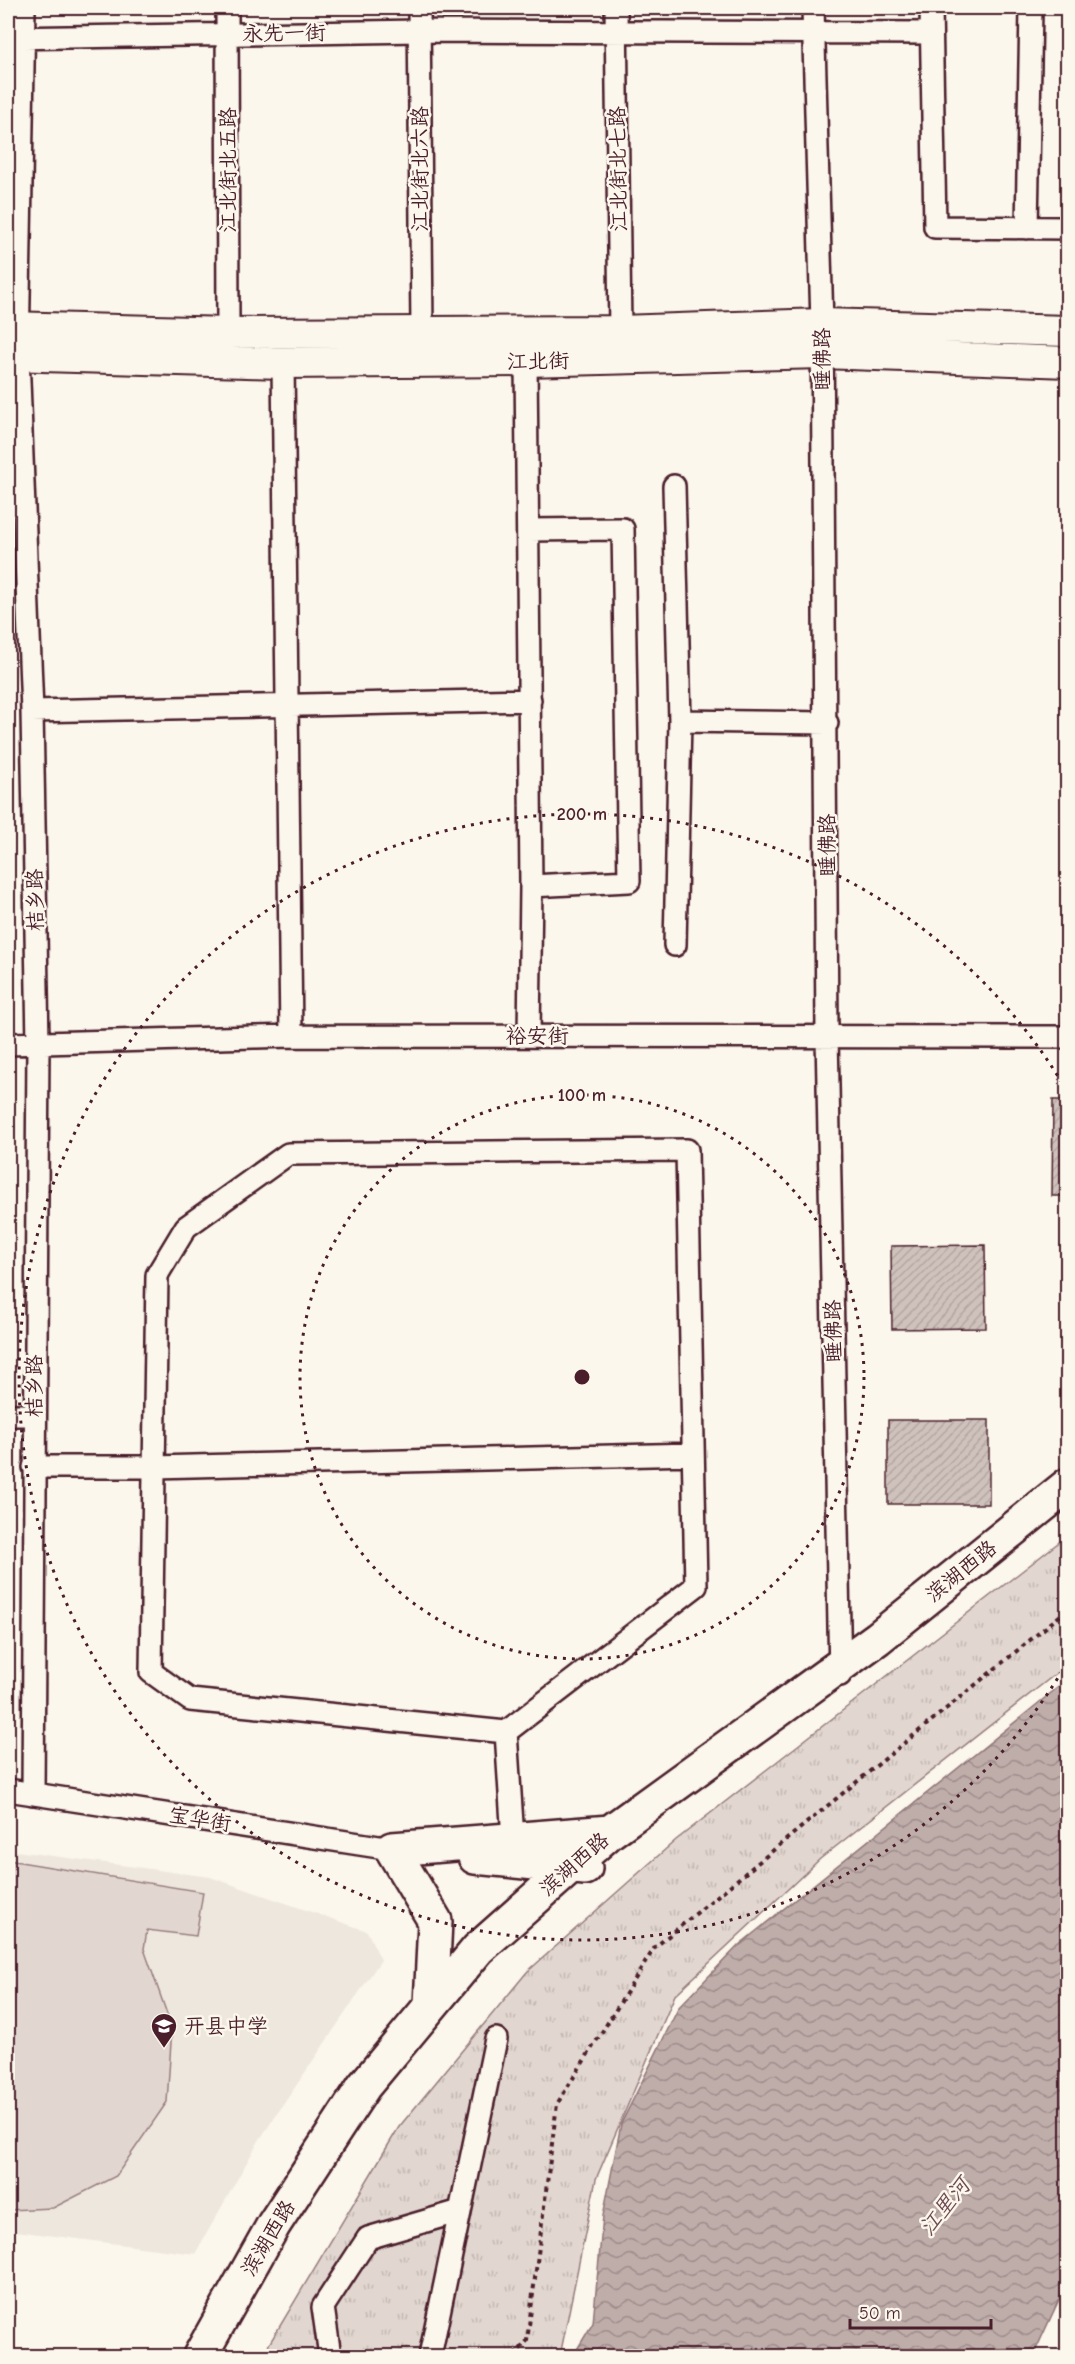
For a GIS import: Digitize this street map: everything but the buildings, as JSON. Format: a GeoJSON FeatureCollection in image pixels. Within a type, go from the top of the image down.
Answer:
{"type":"FeatureCollection","features":[{"type":"Feature","properties":{"kind":"main road","name":"江北街"},"geometry":{"type":"LineString","coordinates":[[13,341],[228,333],[620,331],[822,339],[1068,362]]}},
{"type":"Feature","properties":{"kind":"main road","name":"江北街"},"geometry":{"type":"LineString","coordinates":[[13,341],[283,363],[526,361],[822,339],[1068,331]]}},
{"type":"Feature","properties":{"kind":"main road","name":"滨湖西路"},"geometry":{"type":"LineString","coordinates":[[218,2356],[286,2231],[376,2095],[466,1975],[478,1948],[580,1868],[619,1843],[839,1674],[878,1638],[1068,1485]]}},
{"type":"Feature","properties":{"kind":"main road","name":"滨湖西路"},"geometry":{"type":"LineString","coordinates":[[580,1868],[610,1832],[839,1674],[887,1650],[1068,1504]]}},
{"type":"Feature","properties":{"kind":"main road"},"geometry":{"type":"LineString","coordinates":[[392,1849],[610,1832]]}},
{"type":"Feature","properties":{"kind":"main road"},"geometry":{"type":"LineString","coordinates":[[392,1849],[580,1868]]}},
{"type":"Feature","properties":{"kind":"main road"},"geometry":{"type":"LineString","coordinates":[[392,1849],[452,1911],[466,1975]]}},
{"type":"Feature","properties":{"kind":"main road"},"geometry":{"type":"LineString","coordinates":[[392,1849],[435,1921],[431,2006]]}},
{"type":"Feature","properties":{"kind":"main road","name":"滨湖西路"},"geometry":{"type":"LineString","coordinates":[[200,2356],[274,2224],[358,2096],[431,2006],[466,1975]]}},
{"type":"Feature","properties":{"kind":"street","name":"桔乡路"},"geometry":{"type":"LineString","coordinates":[[24,8],[15,38],[13,341],[32,711],[38,1044],[33,1794]]}},
{"type":"Feature","properties":{"kind":"street","name":"江北街北五路"},"geometry":{"type":"LineString","coordinates":[[227,8],[228,333]]}},
{"type":"Feature","properties":{"kind":"street","name":"江北街北六路"},"geometry":{"type":"LineString","coordinates":[[419,8],[422,331]]}},
{"type":"Feature","properties":{"kind":"street","name":"江北街北七路"},"geometry":{"type":"LineString","coordinates":[[616,8],[620,331]]}},
{"type":"Feature","properties":{"kind":"street","name":"睡佛路"},"geometry":{"type":"LineString","coordinates":[[813,8],[822,339],[827,723],[827,1036],[839,1674]]}},
{"type":"Feature","properties":{"kind":"street"},"geometry":{"type":"LineString","coordinates":[[932,8],[935,227],[1068,228]]}},
{"type":"Feature","properties":{"kind":"street"},"geometry":{"type":"LineString","coordinates":[[1027,228],[1031,8]]}},
{"type":"Feature","properties":{"kind":"street","name":"永先一街"},"geometry":{"type":"LineString","coordinates":[[15,38],[419,31],[931,33]]}},
{"type":"Feature","properties":{"kind":"street"},"geometry":{"type":"LineString","coordinates":[[526,361],[531,886],[529,1036]]}},
{"type":"Feature","properties":{"kind":"street"},"geometry":{"type":"LineString","coordinates":[[283,363],[289,705],[291,1036]]}},
{"type":"Feature","properties":{"kind":"street"},"geometry":{"type":"LineString","coordinates":[[674,486],[680,721],[675,945]]}},
{"type":"Feature","properties":{"kind":"street"},"geometry":{"type":"LineString","coordinates":[[528,530],[623,529],[629,881],[531,886]]}},
{"type":"Feature","properties":{"kind":"street"},"geometry":{"type":"LineString","coordinates":[[32,711],[530,700]]}},
{"type":"Feature","properties":{"kind":"street"},"geometry":{"type":"LineString","coordinates":[[680,721],[827,723]]}},
{"type":"Feature","properties":{"kind":"street","name":"裕安街"},"geometry":{"type":"LineString","coordinates":[[8,1044],[291,1036],[1068,1037]]}},
{"type":"Feature","properties":{"kind":"street"},"geometry":{"type":"LineString","coordinates":[[687,1150],[696,1586],[506,1732],[190,1700],[151,1672],[154,1467],[157,1275],[186,1227],[288,1154],[687,1150]]}},
{"type":"Feature","properties":{"kind":"street"},"geometry":{"type":"LineString","coordinates":[[8,1415],[34,1415]]}},
{"type":"Feature","properties":{"kind":"street"},"geometry":{"type":"LineString","coordinates":[[34,1467],[154,1467],[693,1454]]}},
{"type":"Feature","properties":{"kind":"street"},"geometry":{"type":"LineString","coordinates":[[506,1732],[513,1839]]}},
{"type":"Feature","properties":{"kind":"street","name":"宝华街"},"geometry":{"type":"LineString","coordinates":[[8,1790],[392,1849]]}},
{"type":"Feature","properties":{"kind":"street"},"geometry":{"type":"LineString","coordinates":[[430,2356],[496,2039]]}},
{"type":"Feature","properties":{"kind":"street"},"geometry":{"type":"LineString","coordinates":[[330,2356],[322,2307],[368,2238],[460,2211]]}},
{"type":"Feature","properties":{"kind":"path"},"geometry":{"type":"LineString","coordinates":[[514,2356],[527,2341],[557,2104],[655,1947],[1068,1610]]}},
{"type":"Feature","properties":{"kind":"shaded area","name":"开县中学"},"geometry":{"type":"Polygon","coordinates":[[[8,1850],[210,1877],[367,1931],[381,1960],[260,2139],[195,2254],[8,2230],[8,1850]]]}},
{"type":"Feature","properties":{"kind":"green space"},"geometry":{"type":"Polygon","coordinates":[[[1067,1536],[1067,1665],[820,1859],[675,1995],[596,2179],[560,2356],[262,2356],[399,2127],[527,1972],[676,1840],[1067,1536]]]}},
{"type":"Feature","properties":{"kind":"green space"},"geometry":{"type":"Polygon","coordinates":[[[8,1860],[203,1892],[196,1936],[147,1930],[144,1949],[172,2028],[167,2102],[116,2176],[53,2208],[8,2210],[8,1860]]]}},
{"type":"Feature","properties":{"kind":"water","name":"江里河"},"geometry":{"type":"Polygon","coordinates":[[[1067,1680],[1068,2280],[1033,2356],[573,2356],[593,2323],[603,2216],[621,2124],[679,2007],[739,1945],[1067,1680]]]}},
{"type":"Feature","properties":{"kind":"place","name":"开县中学"},"geometry":{"type":"Point","coordinates":[164,2049]}}]}
